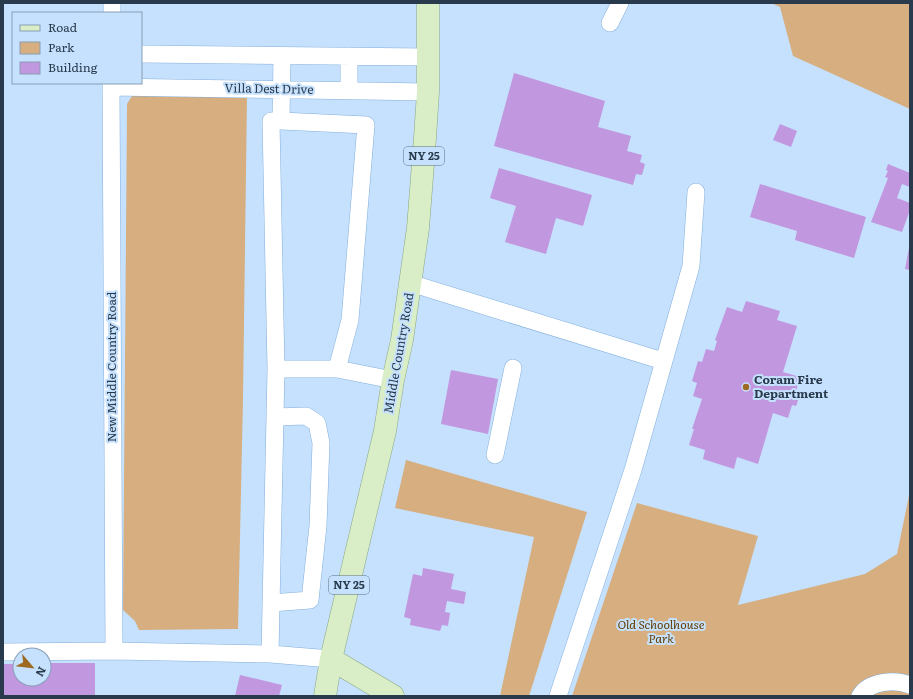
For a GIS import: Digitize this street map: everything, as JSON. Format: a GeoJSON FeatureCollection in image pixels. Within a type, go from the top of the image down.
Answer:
{"type":"FeatureCollection","features":[{"type":"Feature","properties":{"kind":"main road","name":"Middle Country Road"},"geometry":{"type":"LineString","coordinates":[[325,696],[331,659],[385,431],[393,380],[402,340],[418,224],[428,92],[428,3]]}},
{"type":"Feature","properties":{"kind":"main road"},"geometry":{"type":"LineString","coordinates":[[331,659],[393,696]]}},
{"type":"Feature","properties":{"kind":"street"},"geometry":{"type":"LineString","coordinates":[[142,54],[428,57]]}},
{"type":"Feature","properties":{"kind":"street"},"geometry":{"type":"LineString","coordinates":[[281,122],[282,56]]}},
{"type":"Feature","properties":{"kind":"street"},"geometry":{"type":"LineString","coordinates":[[349,56],[349,90]]}},
{"type":"Feature","properties":{"kind":"street","name":"Villa Dest Drive"},"geometry":{"type":"LineString","coordinates":[[111,85],[428,92]]}},
{"type":"Feature","properties":{"kind":"street","name":"New Middle Country Road"},"geometry":{"type":"LineString","coordinates":[[111,85],[114,650]]}},
{"type":"Feature","properties":{"kind":"street"},"geometry":{"type":"LineString","coordinates":[[270,654],[276,369],[271,121],[366,125],[350,320],[337,370]]}},
{"type":"Feature","properties":{"kind":"street"},"geometry":{"type":"LineString","coordinates":[[558,696],[633,470],[691,266],[696,192]]}},
{"type":"Feature","properties":{"kind":"street"},"geometry":{"type":"LineString","coordinates":[[410,283],[663,361]]}},
{"type":"Feature","properties":{"kind":"street"},"geometry":{"type":"LineString","coordinates":[[494,454],[513,368]]}},
{"type":"Feature","properties":{"kind":"street"},"geometry":{"type":"LineString","coordinates":[[276,369],[337,370],[393,380]]}},
{"type":"Feature","properties":{"kind":"street"},"geometry":{"type":"LineString","coordinates":[[271,603],[310,600],[318,526],[321,443],[317,423],[306,416],[275,417]]}},
{"type":"Feature","properties":{"kind":"street"},"geometry":{"type":"LineString","coordinates":[[3,652],[114,650],[270,654],[331,659]]}},
{"type":"Feature","properties":{"kind":"street"},"geometry":{"type":"LineString","coordinates":[[860,696],[867,688],[881,683],[902,682],[910,685]]}},
{"type":"Feature","properties":{"kind":"green space"},"geometry":{"type":"Polygon","coordinates":[[[771,3],[910,3],[910,109],[793,56],[780,7],[771,3]]]}},
{"type":"Feature","properties":{"kind":"green space"},"geometry":{"type":"Polygon","coordinates":[[[132,96],[247,96],[238,629],[139,630],[135,621],[123,610],[127,104],[132,96]]]}},
{"type":"Feature","properties":{"kind":"green space"},"geometry":{"type":"Polygon","coordinates":[[[406,460],[587,512],[529,696],[500,696],[534,537],[395,508],[406,460]]]}},
{"type":"Feature","properties":{"kind":"green space","name":"Old Schoolhouse Park"},"geometry":{"type":"Polygon","coordinates":[[[910,491],[910,696],[572,696],[637,503],[758,536],[738,605],[865,574],[897,554],[910,491]]]}},
{"type":"Feature","properties":{"kind":"building"},"geometry":{"type":"Polygon","coordinates":[[[514,73],[605,101],[598,127],[631,136],[627,151],[642,155],[640,162],[645,164],[642,175],[636,174],[633,185],[494,146],[514,73]]]}},
{"type":"Feature","properties":{"kind":"building"},"geometry":{"type":"Polygon","coordinates":[[[780,124],[797,131],[791,147],[773,140],[780,124]]]}},
{"type":"Feature","properties":{"kind":"building"},"geometry":{"type":"Polygon","coordinates":[[[888,164],[910,173],[910,187],[902,184],[897,198],[910,203],[910,210],[902,232],[871,222],[888,178],[885,177],[888,171],[886,170],[888,164]]]}},
{"type":"Feature","properties":{"kind":"building"},"geometry":{"type":"Polygon","coordinates":[[[499,168],[592,195],[583,226],[556,218],[546,254],[505,242],[516,206],[490,198],[499,168]]]}},
{"type":"Feature","properties":{"kind":"building"},"geometry":{"type":"Polygon","coordinates":[[[760,184],[866,217],[854,258],[795,240],[797,231],[750,217],[760,184]]]}},
{"type":"Feature","properties":{"kind":"building"},"geometry":{"type":"Polygon","coordinates":[[[910,248],[910,270],[905,269],[910,248]]]}},
{"type":"Feature","properties":{"kind":"building","name":"Coram Fire Department"},"geometry":{"type":"Polygon","coordinates":[[[746,301],[780,311],[777,320],[797,326],[783,372],[800,377],[796,391],[801,392],[796,406],[792,405],[788,418],[773,413],[758,464],[737,457],[734,469],[703,459],[705,450],[689,445],[694,429],[692,429],[702,399],[693,396],[697,383],[692,381],[698,361],[702,362],[706,349],[714,351],[717,341],[715,340],[727,307],[742,312],[746,301]]]}},
{"type":"Feature","properties":{"kind":"building"},"geometry":{"type":"Polygon","coordinates":[[[451,370],[498,379],[488,434],[441,424],[451,370]]]}},
{"type":"Feature","properties":{"kind":"building"},"geometry":{"type":"Polygon","coordinates":[[[423,568],[454,574],[451,589],[466,592],[464,604],[447,601],[445,612],[450,613],[448,626],[442,625],[440,631],[410,625],[411,619],[404,617],[413,574],[422,576],[423,568]]]}},
{"type":"Feature","properties":{"kind":"building"},"geometry":{"type":"Polygon","coordinates":[[[52,663],[95,663],[95,696],[3,696],[3,664],[12,664],[12,687],[52,687],[52,663]]]}},
{"type":"Feature","properties":{"kind":"building"},"geometry":{"type":"Polygon","coordinates":[[[240,675],[282,685],[279,696],[235,696],[240,675]]]}},
{"type":"Feature","properties":{"kind":"place","name":"Coram Fire Department"},"geometry":{"type":"Point","coordinates":[746,387]}}]}
